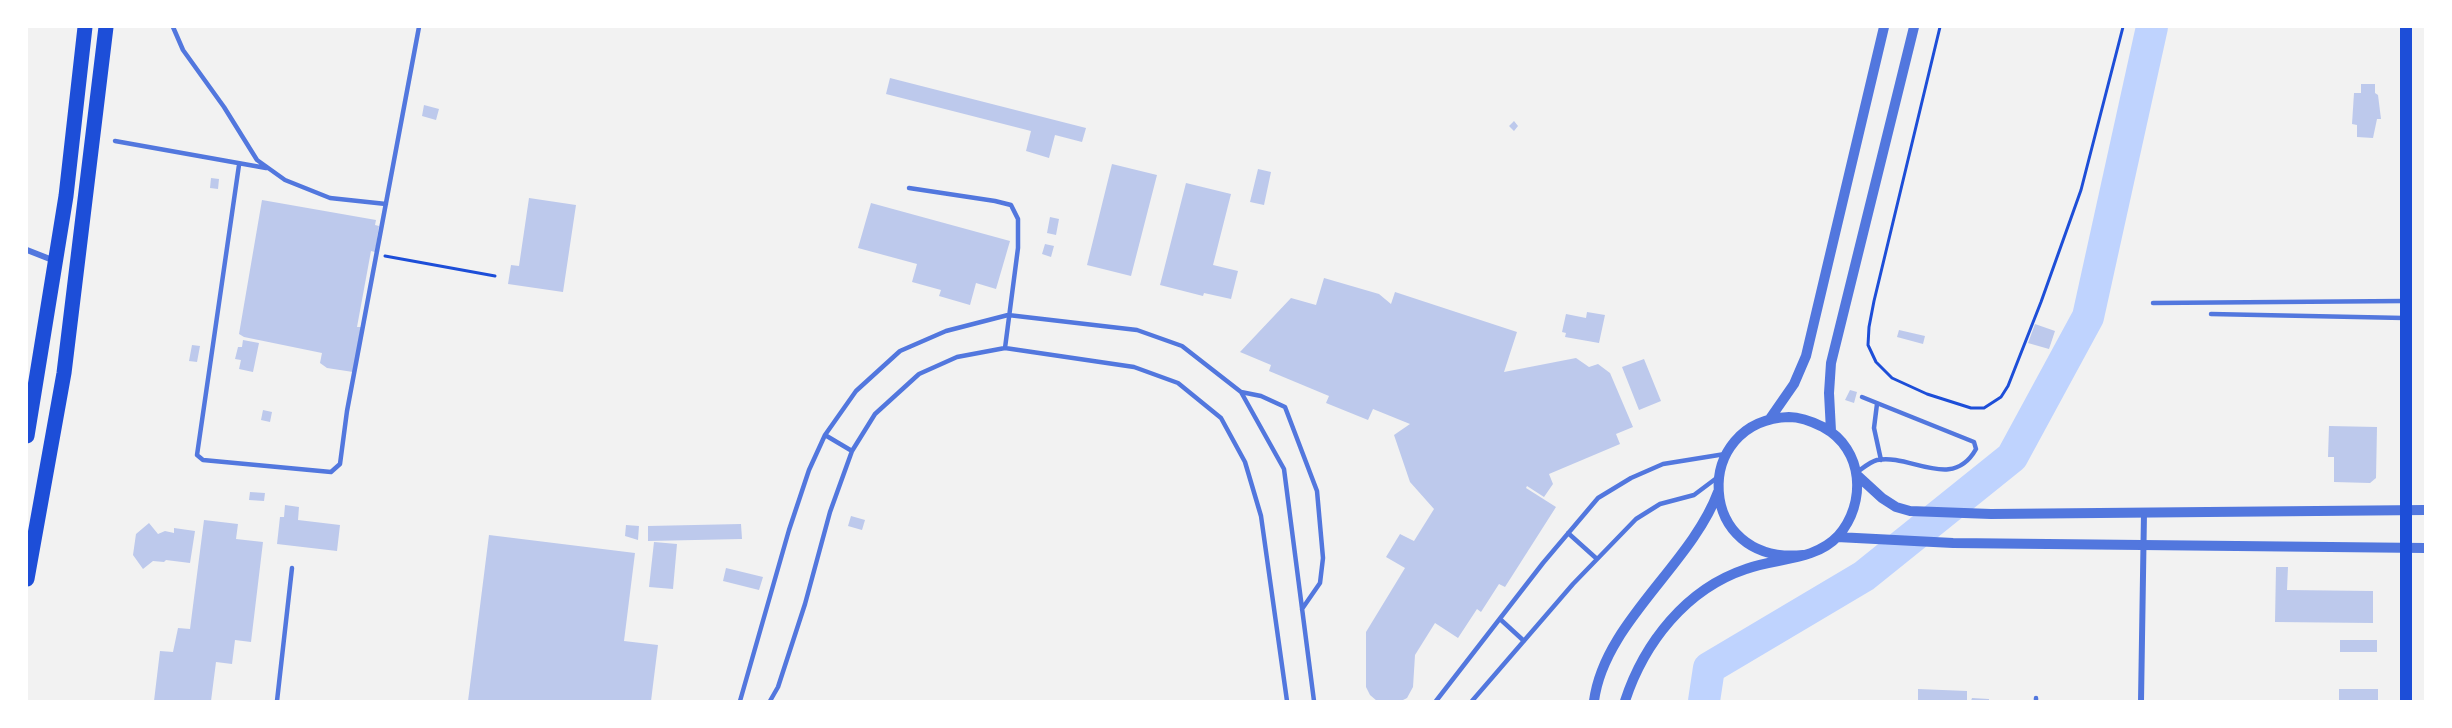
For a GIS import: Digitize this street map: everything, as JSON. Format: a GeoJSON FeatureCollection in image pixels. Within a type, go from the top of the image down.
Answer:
{"type":"FeatureCollection","features":[{"type":"Feature","properties":{"kind":"highway"},"geometry":{"type":"LineString","coordinates":[[27,435],[66,196],[85,27]]}},
{"type":"Feature","properties":{"kind":"highway"},"geometry":{"type":"LineString","coordinates":[[27,579],[64,373],[106,27]]}},
{"type":"Feature","properties":{"kind":"main road"},"geometry":{"type":"LineString","coordinates":[[2406,27],[2406,701]]}},
{"type":"Feature","properties":{"kind":"street"},"geometry":{"type":"LineString","coordinates":[[1769,420],[1794,384],[1806,356],[1884,27]]}},
{"type":"Feature","properties":{"kind":"street"},"geometry":{"type":"LineString","coordinates":[[1830,431],[1831,363],[1914,27]]}},
{"type":"Feature","properties":{"kind":"street"},"geometry":{"type":"LineString","coordinates":[[27,250],[56,261]]}},
{"type":"Feature","properties":{"kind":"street"},"geometry":{"type":"LineString","coordinates":[[1624,701],[1648,650],[1668,622],[1703,591],[1746,568],[1803,555],[1821,549],[1837,537],[1850,519],[1857,498],[1857,474],[1847,448],[1830,431],[1812,421],[1790,417],[1769,420],[1752,427],[1737,439],[1726,454],[1718,477],[1721,509],[1728,524],[1753,548],[1786,557],[1803,555]]}},
{"type":"Feature","properties":{"kind":"street"},"geometry":{"type":"LineString","coordinates":[[1857,474],[1896,507],[1924,512],[1991,514],[2425,510]]}},
{"type":"Feature","properties":{"kind":"street"},"geometry":{"type":"LineString","coordinates":[[1594,701],[1604,666],[1620,638],[1695,534],[1713,505],[1718,492]]}},
{"type":"Feature","properties":{"kind":"street"},"geometry":{"type":"LineString","coordinates":[[2141,701],[2144,513]]}},
{"type":"Feature","properties":{"kind":"street"},"geometry":{"type":"LineString","coordinates":[[1837,537],[1953,543],[2425,548]]}},
{"type":"Feature","properties":{"kind":"lane"},"geometry":{"type":"LineString","coordinates":[[173,27],[183,50],[224,107],[257,160],[285,180],[330,198],[386,204]]}},
{"type":"Feature","properties":{"kind":"lane"},"geometry":{"type":"LineString","coordinates":[[239,165],[197,455],[203,460],[330,472],[340,464],[347,411],[419,27]]}},
{"type":"Feature","properties":{"kind":"lane"},"geometry":{"type":"LineString","coordinates":[[115,141],[239,165],[269,168]]}},
{"type":"Feature","properties":{"kind":"lane"},"geometry":{"type":"LineString","coordinates":[[909,188],[995,201],[1011,206],[1018,219],[1018,248],[1005,348]]}},
{"type":"Feature","properties":{"kind":"lane"},"geometry":{"type":"LineString","coordinates":[[2153,303],[2406,301]]}},
{"type":"Feature","properties":{"kind":"lane"},"geometry":{"type":"LineString","coordinates":[[2211,314],[2406,318]]}},
{"type":"Feature","properties":{"kind":"lane"},"geometry":{"type":"LineString","coordinates":[[740,701],[789,530],[809,470],[825,435],[856,391],[900,351],[946,331],[1008,315],[1137,330],[1182,346],[1241,392],[1284,469],[1314,701]]}},
{"type":"Feature","properties":{"kind":"lane"},"geometry":{"type":"LineString","coordinates":[[770,701],[778,687],[830,512],[852,451],[875,414],[919,374],[957,357],[1005,348],[1134,367],[1178,383],[1221,418],[1245,462],[1261,516],[1287,701]]}},
{"type":"Feature","properties":{"kind":"lane"},"geometry":{"type":"LineString","coordinates":[[1241,392],[1262,396],[1285,407],[1317,491],[1323,558],[1320,583],[1302,609]]}},
{"type":"Feature","properties":{"kind":"lane"},"geometry":{"type":"LineString","coordinates":[[1857,474],[1876,460],[1891,460],[1937,470],[1949,469],[1971,457],[1976,449],[1974,442],[1862,398]]}},
{"type":"Feature","properties":{"kind":"lane"},"geometry":{"type":"LineString","coordinates":[[1878,404],[1874,428],[1881,460]]}},
{"type":"Feature","properties":{"kind":"lane"},"geometry":{"type":"LineString","coordinates":[[825,435],[852,451]]}},
{"type":"Feature","properties":{"kind":"lane"},"geometry":{"type":"LineString","coordinates":[[1436,701],[1598,498],[1631,478],[1663,464],[1726,454]]}},
{"type":"Feature","properties":{"kind":"lane"},"geometry":{"type":"LineString","coordinates":[[1472,701],[1572,584],[1636,519],[1651,508],[1694,495],[1718,477]]}},
{"type":"Feature","properties":{"kind":"lane"},"geometry":{"type":"LineString","coordinates":[[1568,533],[1597,559]]}},
{"type":"Feature","properties":{"kind":"lane"},"geometry":{"type":"LineString","coordinates":[[277,701],[292,568]]}},
{"type":"Feature","properties":{"kind":"lane"},"geometry":{"type":"LineString","coordinates":[[1500,619],[1524,641]]}},
{"type":"Feature","properties":{"kind":"path"},"geometry":{"type":"LineString","coordinates":[[1940,27],[1874,301],[1868,345],[1876,362],[1892,378],[1963,407],[1978,409],[1991,406],[2005,391],[2041,302],[2081,190],[2123,27]]}},
{"type":"Feature","properties":{"kind":"path"},"geometry":{"type":"LineString","coordinates":[[378,254],[495,276]]}},
{"type":"Feature","properties":{"kind":"building"},"geometry":{"type":"Polygon","coordinates":[[[890,78],[1086,128],[1082,142],[1055,135],[1049,158],[1026,151],[1031,131],[886,94],[890,78]]]}},
{"type":"Feature","properties":{"kind":"building"},"geometry":{"type":"Polygon","coordinates":[[[2361,84],[2375,84],[2375,93],[2378,95],[2381,119],[2377,119],[2373,138],[2357,137],[2357,125],[2352,124],[2354,93],[2361,93],[2361,84]]]}},
{"type":"Feature","properties":{"kind":"building"},"geometry":{"type":"Polygon","coordinates":[[[424,105],[439,109],[436,120],[422,116],[424,105]]]}},
{"type":"Feature","properties":{"kind":"building"},"geometry":{"type":"Polygon","coordinates":[[[1514,121],[1518,126],[1514,131],[1509,126],[1514,121]]]}},
{"type":"Feature","properties":{"kind":"building"},"geometry":{"type":"Polygon","coordinates":[[[1112,164],[1157,175],[1131,276],[1087,265],[1112,164]]]}},
{"type":"Feature","properties":{"kind":"building"},"geometry":{"type":"Polygon","coordinates":[[[1258,169],[1271,172],[1264,205],[1250,202],[1258,169]]]}},
{"type":"Feature","properties":{"kind":"building"},"geometry":{"type":"Polygon","coordinates":[[[211,178],[219,179],[218,189],[210,188],[211,178]]]}},
{"type":"Feature","properties":{"kind":"building"},"geometry":{"type":"Polygon","coordinates":[[[1186,183],[1231,194],[1213,265],[1238,271],[1231,299],[1204,293],[1203,296],[1160,285],[1186,183]]]}},
{"type":"Feature","properties":{"kind":"building"},"geometry":{"type":"Polygon","coordinates":[[[529,198],[576,205],[563,292],[508,284],[511,265],[519,266],[529,198]]]}},
{"type":"Feature","properties":{"kind":"building"},"geometry":{"type":"Polygon","coordinates":[[[262,200],[376,220],[375,225],[379,226],[375,252],[371,251],[357,327],[361,327],[353,372],[327,368],[320,363],[322,353],[244,337],[239,334],[262,200]]]}},
{"type":"Feature","properties":{"kind":"building"},"geometry":{"type":"Polygon","coordinates":[[[871,203],[1010,241],[996,289],[976,283],[970,305],[939,296],[941,290],[912,282],[917,264],[858,248],[871,203]]]}},
{"type":"Feature","properties":{"kind":"building"},"geometry":{"type":"Polygon","coordinates":[[[1050,217],[1059,219],[1056,235],[1047,233],[1050,217]]]}},
{"type":"Feature","properties":{"kind":"building"},"geometry":{"type":"Polygon","coordinates":[[[1045,244],[1054,246],[1051,257],[1042,254],[1045,244]]]}},
{"type":"Feature","properties":{"kind":"building"},"geometry":{"type":"Polygon","coordinates":[[[1324,278],[1379,294],[1391,304],[1395,292],[1517,332],[1504,372],[1576,358],[1589,367],[1598,364],[1610,373],[1633,427],[1616,434],[1620,444],[1549,474],[1553,484],[1544,497],[1527,486],[1526,488],[1556,507],[1505,587],[1499,584],[1481,612],[1477,609],[1458,638],[1435,623],[1415,655],[1413,687],[1407,698],[1401,701],[1377,701],[1370,695],[1366,687],[1366,632],[1405,568],[1386,557],[1400,534],[1414,541],[1434,509],[1410,482],[1394,435],[1410,424],[1373,409],[1368,420],[1326,403],[1329,396],[1269,371],[1271,365],[1240,352],[1291,298],[1316,305],[1324,278]]]}},
{"type":"Feature","properties":{"kind":"building"},"geometry":{"type":"Polygon","coordinates":[[[1587,312],[1605,315],[1599,343],[1565,337],[1566,333],[1562,332],[1566,314],[1586,318],[1587,312]]]}},
{"type":"Feature","properties":{"kind":"building"},"geometry":{"type":"Polygon","coordinates":[[[2035,324],[2055,331],[2049,349],[2028,343],[2035,324]]]}},
{"type":"Feature","properties":{"kind":"building"},"geometry":{"type":"Polygon","coordinates":[[[1899,330],[1925,336],[1923,344],[1897,337],[1899,330]]]}},
{"type":"Feature","properties":{"kind":"building"},"geometry":{"type":"Polygon","coordinates":[[[243,340],[259,343],[253,372],[239,369],[241,360],[235,359],[238,347],[242,347],[243,340]]]}},
{"type":"Feature","properties":{"kind":"building"},"geometry":{"type":"Polygon","coordinates":[[[192,345],[200,346],[197,362],[189,361],[192,345]]]}},
{"type":"Feature","properties":{"kind":"building"},"geometry":{"type":"Polygon","coordinates":[[[1644,359],[1661,401],[1639,410],[1622,367],[1644,359]]]}},
{"type":"Feature","properties":{"kind":"building"},"geometry":{"type":"Polygon","coordinates":[[[1850,390],[1857,392],[1854,403],[1845,400],[1850,390]]]}},
{"type":"Feature","properties":{"kind":"building"},"geometry":{"type":"Polygon","coordinates":[[[263,410],[272,412],[270,422],[261,420],[263,410]]]}},
{"type":"Feature","properties":{"kind":"building"},"geometry":{"type":"Polygon","coordinates":[[[2329,426],[2377,427],[2376,478],[2370,483],[2334,482],[2334,457],[2328,457],[2329,426]]]}},
{"type":"Feature","properties":{"kind":"building"},"geometry":{"type":"Polygon","coordinates":[[[250,492],[265,493],[264,501],[249,500],[250,492]]]}},
{"type":"Feature","properties":{"kind":"building"},"geometry":{"type":"Polygon","coordinates":[[[285,505],[299,507],[298,520],[340,525],[337,551],[277,544],[280,517],[284,517],[285,505]]]}},
{"type":"Feature","properties":{"kind":"building"},"geometry":{"type":"Polygon","coordinates":[[[851,516],[865,520],[862,530],[848,526],[851,516]]]}},
{"type":"Feature","properties":{"kind":"building"},"geometry":{"type":"Polygon","coordinates":[[[204,520],[238,524],[236,539],[263,542],[251,642],[235,640],[232,664],[216,662],[211,701],[154,701],[160,651],[173,652],[178,628],[190,629],[204,520]]]}},
{"type":"Feature","properties":{"kind":"building"},"geometry":{"type":"Polygon","coordinates":[[[149,523],[158,534],[165,531],[174,533],[174,528],[195,531],[190,563],[153,561],[143,569],[133,555],[136,534],[149,523]]]}},
{"type":"Feature","properties":{"kind":"building"},"geometry":{"type":"Polygon","coordinates":[[[741,524],[742,539],[648,541],[648,526],[741,524]]]}},
{"type":"Feature","properties":{"kind":"building"},"geometry":{"type":"Polygon","coordinates":[[[626,525],[639,526],[638,540],[625,536],[626,525]]]}},
{"type":"Feature","properties":{"kind":"building"},"geometry":{"type":"Polygon","coordinates":[[[489,535],[635,553],[624,641],[658,645],[651,701],[468,701],[489,535]]]}},
{"type":"Feature","properties":{"kind":"building"},"geometry":{"type":"Polygon","coordinates":[[[654,542],[677,544],[673,589],[649,587],[654,542]]]}},
{"type":"Feature","properties":{"kind":"building"},"geometry":{"type":"Polygon","coordinates":[[[2276,567],[2288,567],[2287,590],[2373,591],[2373,623],[2275,622],[2276,567]]]}},
{"type":"Feature","properties":{"kind":"building"},"geometry":{"type":"Polygon","coordinates":[[[726,568],[763,577],[759,590],[723,581],[726,568]]]}},
{"type":"Feature","properties":{"kind":"building"},"geometry":{"type":"Polygon","coordinates":[[[2340,640],[2377,640],[2377,652],[2340,652],[2340,640]]]}},
{"type":"Feature","properties":{"kind":"building"},"geometry":{"type":"Polygon","coordinates":[[[1918,689],[1967,691],[1967,701],[1918,701],[1918,689]]]}},
{"type":"Feature","properties":{"kind":"building"},"geometry":{"type":"Polygon","coordinates":[[[2339,689],[2378,689],[2378,701],[2339,701],[2339,689]]]}},
{"type":"Feature","properties":{"kind":"building"},"geometry":{"type":"Polygon","coordinates":[[[1972,698],[1989,699],[1989,701],[1971,701],[1972,698]]]}},
{"type":"Feature","properties":{"kind":"waterway"},"geometry":{"type":"LineString","coordinates":[[1704,701],[1709,668],[1864,576],[2012,457],[2088,317],[2152,27]]}}]}
